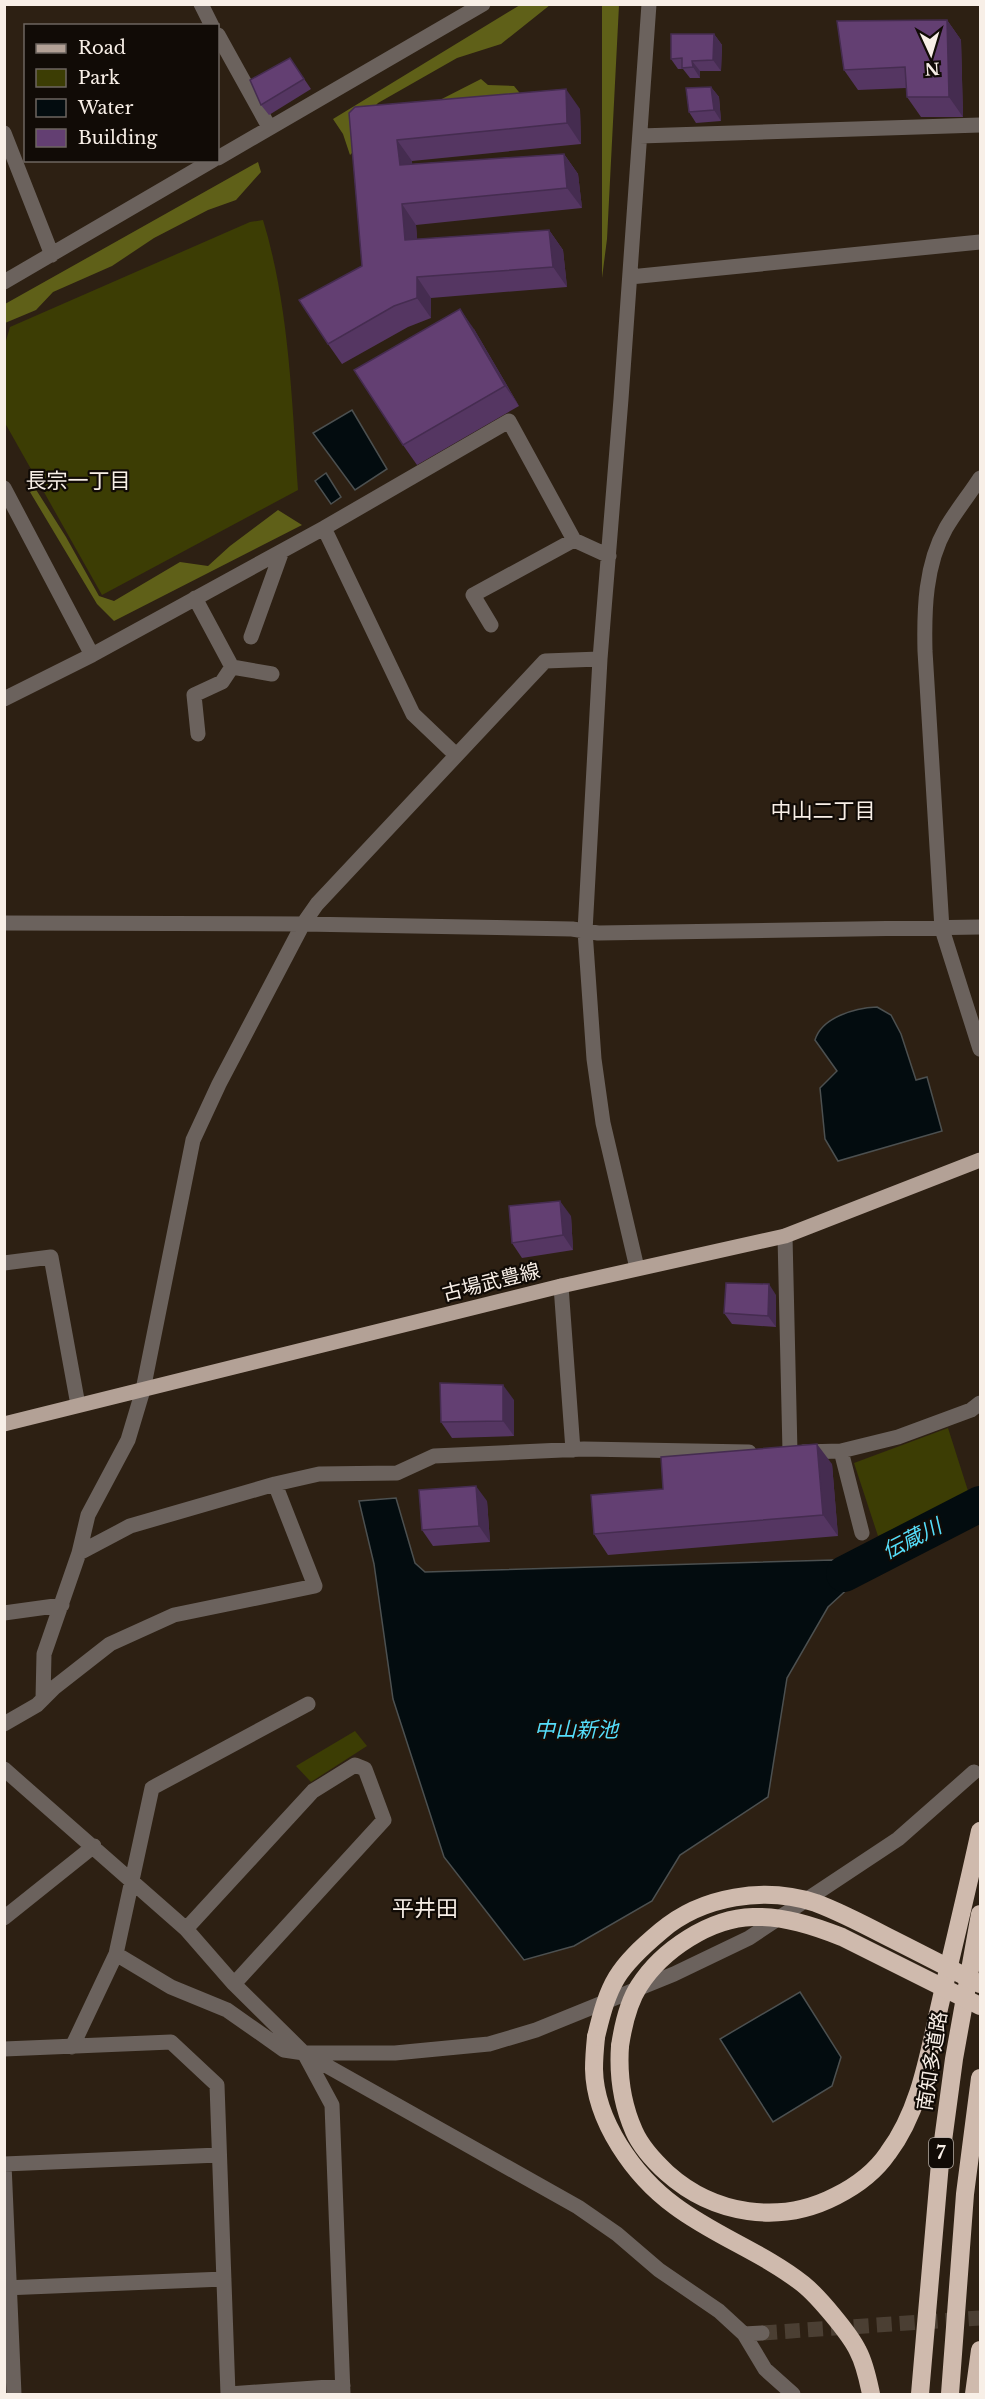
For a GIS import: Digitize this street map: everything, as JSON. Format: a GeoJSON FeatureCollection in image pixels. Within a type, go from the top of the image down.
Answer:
{"type":"FeatureCollection","features":[{"type":"Feature","properties":{"kind":"highway"},"geometry":{"type":"LineString","coordinates":[[981,1831],[923,2075],[912,2111],[889,2152],[878,2165],[853,2186],[821,2204],[785,2212],[758,2213],[737,2210],[708,2201],[681,2186],[653,2161],[634,2132],[620,2085],[620,2046],[624,2022],[639,1986],[678,1946],[711,1927],[750,1917],[783,1919],[822,1929],[842,1937],[981,2006]]}},
{"type":"Feature","properties":{"kind":"highway"},"geometry":{"type":"LineString","coordinates":[[871,2394],[858,2350],[839,2323],[805,2285],[762,2255],[675,2207],[650,2185],[630,2160],[612,2131],[600,2103],[594,2070],[596,2037],[605,1999],[616,1975],[639,1950],[675,1918],[707,1903],[742,1896],[780,1896],[814,1903],[846,1916],[981,1984]]}},
{"type":"Feature","properties":{"kind":"highway","name":"南知多道路"},"geometry":{"type":"LineString","coordinates":[[920,2394],[940,2163],[954,2059],[981,1914]]}},
{"type":"Feature","properties":{"kind":"highway","name":"7"},"geometry":{"type":"LineString","coordinates":[[950,2394],[965,2194],[981,2078]]}},
{"type":"Feature","properties":{"kind":"highway"},"geometry":{"type":"LineString","coordinates":[[975,2394],[981,2350]]}},
{"type":"Feature","properties":{"kind":"main road","name":"古場武豊線"},"geometry":{"type":"LineString","coordinates":[[4,1424],[561,1286],[785,1236],[981,1160]]}},
{"type":"Feature","properties":{"kind":"street"},"geometry":{"type":"LineString","coordinates":[[201,4],[211,24]]}},
{"type":"Feature","properties":{"kind":"street"},"geometry":{"type":"LineString","coordinates":[[637,1269],[603,1123],[594,1059],[585,931],[600,659],[649,4]]}},
{"type":"Feature","properties":{"kind":"street"},"geometry":{"type":"LineString","coordinates":[[219,157],[473,7]]}},
{"type":"Feature","properties":{"kind":"street"},"geometry":{"type":"LineString","coordinates":[[219,36],[269,127]]}},
{"type":"Feature","properties":{"kind":"street"},"geometry":{"type":"LineString","coordinates":[[640,136],[981,124]]}},
{"type":"Feature","properties":{"kind":"street"},"geometry":{"type":"LineString","coordinates":[[4,133],[52,255]]}},
{"type":"Feature","properties":{"kind":"street"},"geometry":{"type":"LineString","coordinates":[[4,282],[210,162]]}},
{"type":"Feature","properties":{"kind":"street"},"geometry":{"type":"LineString","coordinates":[[630,277],[981,242]]}},
{"type":"Feature","properties":{"kind":"street"},"geometry":{"type":"LineString","coordinates":[[4,699],[324,528],[509,421],[574,540],[609,556]]}},
{"type":"Feature","properties":{"kind":"street"},"geometry":{"type":"LineString","coordinates":[[981,478],[946,530],[930,570],[924,615],[942,929],[981,1049]]}},
{"type":"Feature","properties":{"kind":"street"},"geometry":{"type":"LineString","coordinates":[[4,488],[92,654]]}},
{"type":"Feature","properties":{"kind":"street"},"geometry":{"type":"LineString","coordinates":[[324,528],[413,714],[456,754]]}},
{"type":"Feature","properties":{"kind":"street"},"geometry":{"type":"LineString","coordinates":[[490,625],[472,595],[574,540]]}},
{"type":"Feature","properties":{"kind":"street"},"geometry":{"type":"LineString","coordinates":[[251,637],[282,551]]}},
{"type":"Feature","properties":{"kind":"street"},"geometry":{"type":"LineString","coordinates":[[195,598],[232,667]]}},
{"type":"Feature","properties":{"kind":"street"},"geometry":{"type":"LineString","coordinates":[[43,1699],[44,1654],[79,1553],[88,1515],[128,1440],[144,1390],[193,1140],[219,1084],[303,924],[318,904],[456,754],[545,661],[600,659]]}},
{"type":"Feature","properties":{"kind":"street"},"geometry":{"type":"LineString","coordinates":[[232,667],[272,674]]}},
{"type":"Feature","properties":{"kind":"street"},"geometry":{"type":"LineString","coordinates":[[198,734],[194,695],[222,682],[232,667]]}},
{"type":"Feature","properties":{"kind":"street"},"geometry":{"type":"LineString","coordinates":[[4,923],[303,924],[572,929],[598,933],[981,927]]}},
{"type":"Feature","properties":{"kind":"street"},"geometry":{"type":"LineString","coordinates":[[778,1452],[785,1236]]}},
{"type":"Feature","properties":{"kind":"street"},"geometry":{"type":"LineString","coordinates":[[4,1263],[51,1257],[78,1405]]}},
{"type":"Feature","properties":{"kind":"street"},"geometry":{"type":"LineString","coordinates":[[561,1286],[573,1450]]}},
{"type":"Feature","properties":{"kind":"street"},"geometry":{"type":"LineString","coordinates":[[79,1553],[130,1526],[275,1484],[319,1474],[397,1473],[434,1456],[573,1450],[841,1451],[898,1437],[971,1410],[981,1403]]}},
{"type":"Feature","properties":{"kind":"street"},"geometry":{"type":"LineString","coordinates":[[841,1451],[862,1533]]}},
{"type":"Feature","properties":{"kind":"street"},"geometry":{"type":"LineString","coordinates":[[4,1724],[37,1705],[55,1687],[110,1644],[174,1615],[315,1586],[275,1484]]}},
{"type":"Feature","properties":{"kind":"street"},"geometry":{"type":"LineString","coordinates":[[4,1613],[62,1605]]}},
{"type":"Feature","properties":{"kind":"street"},"geometry":{"type":"LineString","coordinates":[[72,2047],[117,1954],[152,1788],[308,1704]]}},
{"type":"Feature","properties":{"kind":"street"},"geometry":{"type":"LineString","coordinates":[[186,1929],[313,1791],[355,1765],[365,1769],[384,1820],[234,1983]]}},
{"type":"Feature","properties":{"kind":"street"},"geometry":{"type":"LineString","coordinates":[[4,1769],[186,1929],[234,1983],[304,2053],[578,2207],[617,2234],[659,2270],[719,2311],[744,2334],[765,2369],[793,2394]]}},
{"type":"Feature","properties":{"kind":"street"},"geometry":{"type":"LineString","coordinates":[[117,1954],[171,1987],[226,2010],[284,2050],[304,2053],[395,2053],[489,2044],[536,2030],[674,1974],[749,1938],[898,1839],[974,1772]]}},
{"type":"Feature","properties":{"kind":"street"},"geometry":{"type":"LineString","coordinates":[[4,1918],[94,1846]]}},
{"type":"Feature","properties":{"kind":"street"},"geometry":{"type":"LineString","coordinates":[[4,2049],[171,2042],[217,2085],[228,2394],[341,2392],[332,2105],[304,2053]]}},
{"type":"Feature","properties":{"kind":"street"},"geometry":{"type":"LineString","coordinates":[[14,2394],[7,2288],[4,2164],[219,2155]]}},
{"type":"Feature","properties":{"kind":"street"},"geometry":{"type":"LineString","coordinates":[[7,2288],[224,2278]]}},
{"type":"Feature","properties":{"kind":"street"},"geometry":{"type":"LineString","coordinates":[[744,2334],[762,2333]]}},
{"type":"Feature","properties":{"kind":"green space"},"geometry":{"type":"Polygon","coordinates":[[[263,220],[272,252],[284,319],[298,490],[102,595],[5,423],[5,344],[10,327],[250,222],[263,220]]]}},
{"type":"Feature","properties":{"kind":"green space"},"geometry":{"type":"Polygon","coordinates":[[[948,1428],[969,1494],[878,1536],[854,1463],[948,1428]]]}},
{"type":"Feature","properties":{"kind":"green space"},"geometry":{"type":"Polygon","coordinates":[[[355,1731],[367,1746],[311,1782],[296,1766],[355,1731]]]}},
{"type":"Feature","properties":{"kind":"shaded area"},"geometry":{"type":"Polygon","coordinates":[[[520,5],[550,5],[501,44],[457,58],[378,103],[354,128],[356,149],[350,155],[343,134],[333,119],[520,5]]]}},
{"type":"Feature","properties":{"kind":"shaded area"},"geometry":{"type":"Polygon","coordinates":[[[602,5],[619,5],[607,239],[602,278],[602,5]]]}},
{"type":"Feature","properties":{"kind":"shaded area"},"geometry":{"type":"Polygon","coordinates":[[[481,79],[488,85],[514,86],[523,97],[428,106],[481,79]]]}},
{"type":"Feature","properties":{"kind":"shaded area"},"geometry":{"type":"Polygon","coordinates":[[[258,162],[261,172],[236,200],[208,210],[154,238],[112,266],[53,292],[36,310],[5,323],[5,304],[258,162]]]}},
{"type":"Feature","properties":{"kind":"shaded area"},"geometry":{"type":"Polygon","coordinates":[[[35,488],[99,596],[114,601],[180,562],[208,566],[230,546],[278,510],[302,525],[114,621],[97,604],[30,492],[35,488]]]}},
{"type":"Feature","properties":{"kind":"water"},"geometry":{"type":"Polygon","coordinates":[[[352,410],[387,469],[355,490],[313,433],[352,410]]]}},
{"type":"Feature","properties":{"kind":"water"},"geometry":{"type":"Polygon","coordinates":[[[326,473],[341,497],[331,504],[315,481],[326,473]]]}},
{"type":"Feature","properties":{"kind":"water"},"geometry":{"type":"Polygon","coordinates":[[[877,1007],[891,1015],[901,1034],[916,1080],[927,1077],[942,1131],[838,1161],[825,1139],[820,1088],[837,1071],[815,1040],[825,1025],[840,1015],[859,1009],[877,1007]]]}},
{"type":"Feature","properties":{"kind":"water","name":"中山新池"},"geometry":{"type":"Polygon","coordinates":[[[396,1498],[415,1563],[425,1572],[833,1560],[853,1584],[828,1607],[787,1678],[768,1797],[680,1855],[652,1901],[574,1946],[524,1960],[444,1857],[393,1699],[374,1564],[359,1501],[396,1498]]]}},
{"type":"Feature","properties":{"kind":"water"},"geometry":{"type":"Polygon","coordinates":[[[800,1992],[841,2057],[832,2086],[773,2122],[720,2039],[800,1992]]]}},
{"type":"Feature","properties":{"kind":"building"},"geometry":{"type":"Polygon","coordinates":[[[947,20],[949,97],[907,97],[905,67],[844,70],[837,21],[947,20]]]}},
{"type":"Feature","properties":{"kind":"building"},"geometry":{"type":"Polygon","coordinates":[[[671,34],[714,34],[713,60],[692,61],[693,67],[682,68],[682,58],[671,59],[671,34]]]}},
{"type":"Feature","properties":{"kind":"building"},"geometry":{"type":"Polygon","coordinates":[[[290,58],[304,79],[261,105],[250,80],[290,58]]]}},
{"type":"Feature","properties":{"kind":"building"},"geometry":{"type":"Polygon","coordinates":[[[711,87],[714,110],[689,112],[686,88],[711,87]]]}},
{"type":"Feature","properties":{"kind":"building"},"geometry":{"type":"Polygon","coordinates":[[[566,89],[567,123],[397,140],[400,165],[564,154],[567,188],[402,204],[405,240],[549,230],[553,267],[417,277],[417,298],[394,306],[328,344],[299,300],[362,266],[349,113],[355,107],[566,89]]]}},
{"type":"Feature","properties":{"kind":"building"},"geometry":{"type":"Polygon","coordinates":[[[460,309],[505,386],[403,445],[354,370],[460,309]]]}},
{"type":"Feature","properties":{"kind":"building"},"geometry":{"type":"Polygon","coordinates":[[[560,1201],[563,1235],[512,1243],[509,1206],[560,1201]]]}},
{"type":"Feature","properties":{"kind":"building"},"geometry":{"type":"Polygon","coordinates":[[[726,1283],[769,1284],[768,1316],[724,1313],[726,1283]]]}},
{"type":"Feature","properties":{"kind":"building"},"geometry":{"type":"Polygon","coordinates":[[[440,1383],[503,1385],[503,1421],[441,1422],[440,1383]]]}},
{"type":"Feature","properties":{"kind":"building"},"geometry":{"type":"Polygon","coordinates":[[[817,1444],[823,1515],[594,1534],[591,1495],[663,1489],[661,1457],[817,1444]]]}},
{"type":"Feature","properties":{"kind":"building"},"geometry":{"type":"Polygon","coordinates":[[[476,1486],[479,1526],[422,1530],[419,1490],[476,1486]]]}},
{"type":"Feature","properties":{"kind":"waterway","name":"伝蔵川"},"geometry":{"type":"LineString","coordinates":[[844,1574],[980,1504]]}},
{"type":"Feature","properties":{"kind":"tunnel"},"geometry":{"type":"LineString","coordinates":[[762,2333],[980,2318]]}},
{"type":"Feature","properties":{"kind":"district","name":"長宗一丁目"},"geometry":{"type":"Point","coordinates":[78,481]}},
{"type":"Feature","properties":{"kind":"district","name":"中山二丁目"},"geometry":{"type":"Point","coordinates":[823,811]}},
{"type":"Feature","properties":{"kind":"district","name":"平井田"},"geometry":{"type":"Point","coordinates":[425,1908]}}]}
